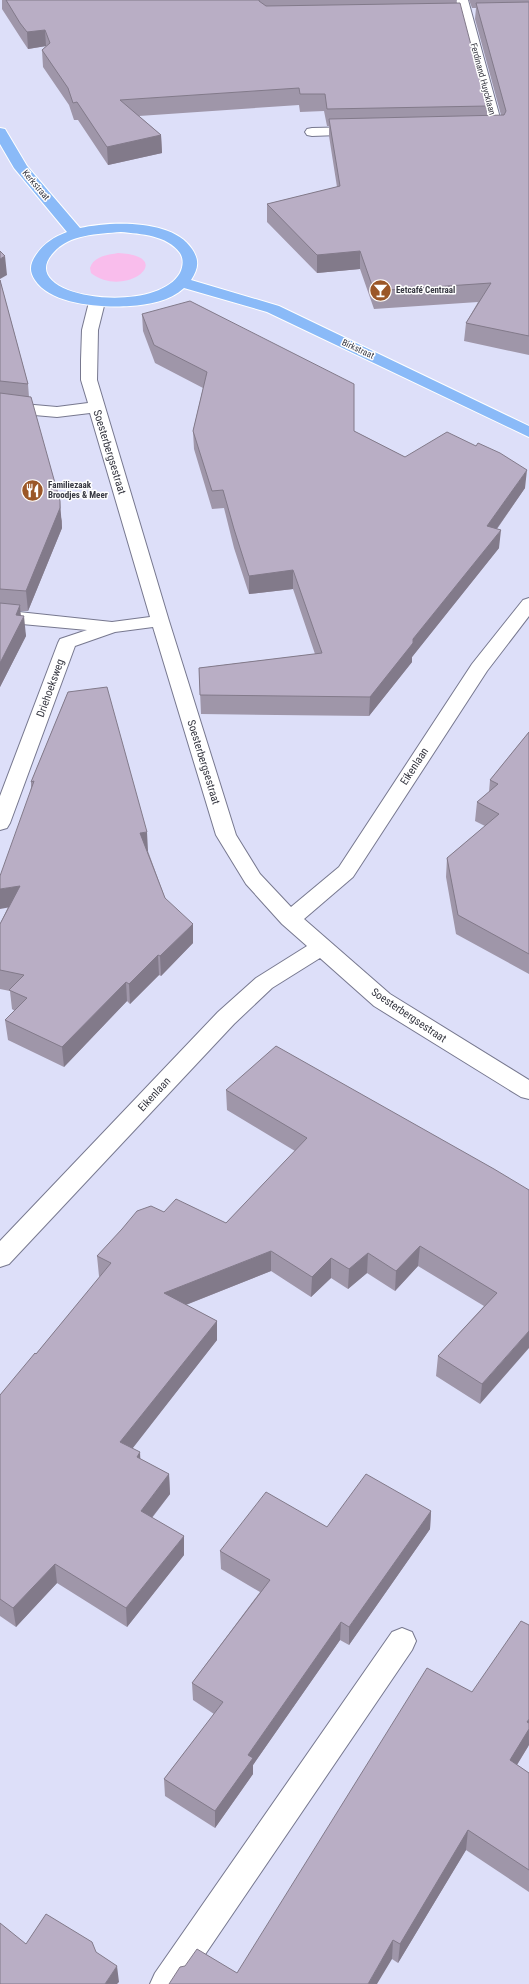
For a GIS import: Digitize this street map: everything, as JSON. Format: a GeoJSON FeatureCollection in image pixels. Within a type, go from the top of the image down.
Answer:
{"type":"FeatureCollection","features":[{"type":"Feature","properties":{"kind":"main road","name":"Kerkstraat"},"geometry":{"type":"LineString","coordinates":[[0,132],[21,168],[77,234]]}},
{"type":"Feature","properties":{"kind":"main road"},"geometry":{"type":"LineString","coordinates":[[122,228],[144,230],[163,235],[179,243],[189,253],[192,264],[188,276],[181,282],[177,286],[160,295],[115,303],[97,302],[68,296],[51,288],[40,277],[38,264],[44,252],[58,242],[77,234],[98,229],[122,228]]}},
{"type":"Feature","properties":{"kind":"main road","name":"Birkstraat"},"geometry":{"type":"LineString","coordinates":[[181,282],[273,309],[529,432]]}},
{"type":"Feature","properties":{"kind":"street","name":"Ferdinand Huycklaan"},"geometry":{"type":"LineString","coordinates":[[462,0],[496,129],[465,130]]}},
{"type":"Feature","properties":{"kind":"street"},"geometry":{"type":"LineString","coordinates":[[450,14],[481,14]]}},
{"type":"Feature","properties":{"kind":"street"},"geometry":{"type":"LineString","coordinates":[[312,132],[373,131]]}},
{"type":"Feature","properties":{"kind":"street","name":"Soesterbergsestraat"},"geometry":{"type":"LineString","coordinates":[[97,302],[93,314],[88,356],[89,380],[160,620],[226,835],[253,879],[290,919],[382,1000],[529,1091]]}},
{"type":"Feature","properties":{"kind":"street"},"geometry":{"type":"LineString","coordinates":[[0,408],[57,412],[97,407]]}},
{"type":"Feature","properties":{"kind":"street","name":"Eikenlaan"},"geometry":{"type":"LineString","coordinates":[[290,919],[346,872],[479,668],[529,604]]}},
{"type":"Feature","properties":{"kind":"street"},"geometry":{"type":"LineString","coordinates":[[0,616],[112,627]]}},
{"type":"Feature","properties":{"kind":"street","name":"Driehoeksweg"},"geometry":{"type":"LineString","coordinates":[[0,823],[67,643],[112,627],[160,620]]}},
{"type":"Feature","properties":{"kind":"street","name":"Eikenlaan"},"geometry":{"type":"LineString","coordinates":[[3,1248],[226,1018],[264,983],[322,947]]}},
{"type":"Feature","properties":{"kind":"street"},"geometry":{"type":"LineString","coordinates":[[166,1984],[402,1641]]}},
{"type":"Feature","properties":{"kind":"shaded area"},"geometry":{"type":"Polygon","coordinates":[[[118,253],[136,256],[144,261],[145,268],[140,274],[131,279],[118,282],[104,280],[91,273],[90,268],[95,261],[101,257],[118,253]]]}},
{"type":"Feature","properties":{"kind":"building"},"geometry":{"type":"Polygon","coordinates":[[[6,0],[259,0],[266,6],[460,3],[487,106],[327,109],[325,94],[300,94],[299,88],[120,100],[161,135],[107,147],[77,102],[73,103],[68,88],[42,50],[50,43],[45,30],[27,32],[6,0]]]}},
{"type":"Feature","properties":{"kind":"building"},"geometry":{"type":"Polygon","coordinates":[[[529,2],[529,336],[466,323],[491,283],[374,291],[360,251],[317,255],[267,204],[340,186],[329,119],[504,115],[506,111],[476,3],[529,2]]]}},
{"type":"Feature","properties":{"kind":"building"},"geometry":{"type":"Polygon","coordinates":[[[0,251],[5,256],[0,259],[0,251]]]}},
{"type":"Feature","properties":{"kind":"building"},"geometry":{"type":"Polygon","coordinates":[[[0,280],[28,384],[0,381],[0,280]]]}},
{"type":"Feature","properties":{"kind":"building"},"geometry":{"type":"Polygon","coordinates":[[[190,301],[354,384],[354,431],[405,457],[447,432],[476,446],[478,443],[500,453],[527,470],[487,526],[501,530],[413,639],[413,643],[370,697],[200,695],[199,668],[322,653],[293,570],[249,576],[223,490],[212,491],[193,431],[207,372],[154,345],[142,314],[190,301]]]}},
{"type":"Feature","properties":{"kind":"building"},"geometry":{"type":"Polygon","coordinates":[[[0,393],[31,397],[60,501],[60,508],[26,591],[0,589],[0,393]]]}},
{"type":"Feature","properties":{"kind":"building"},"geometry":{"type":"Polygon","coordinates":[[[0,603],[20,605],[16,615],[24,616],[0,663],[0,603]]]}},
{"type":"Feature","properties":{"kind":"building"},"geometry":{"type":"Polygon","coordinates":[[[107,687],[147,832],[140,833],[165,898],[193,924],[160,956],[158,955],[129,984],[126,982],[62,1047],[5,1020],[27,998],[9,990],[24,975],[0,970],[0,924],[20,886],[0,889],[0,876],[34,781],[31,782],[68,692],[107,687]]]}},
{"type":"Feature","properties":{"kind":"building"},"geometry":{"type":"Polygon","coordinates":[[[529,732],[529,954],[458,915],[447,858],[499,814],[477,802],[498,784],[490,780],[529,732]]]}},
{"type":"Feature","properties":{"kind":"building"},"geometry":{"type":"Polygon","coordinates":[[[276,1046],[529,1190],[529,1331],[482,1384],[438,1356],[497,1293],[420,1246],[396,1271],[368,1253],[349,1269],[331,1258],[312,1277],[271,1251],[164,1293],[217,1321],[120,1442],[140,1452],[137,1457],[169,1474],[141,1511],[184,1536],[126,1608],[55,1564],[13,1608],[0,1599],[0,1395],[111,1263],[97,1256],[137,1211],[151,1206],[164,1212],[176,1199],[226,1223],[307,1138],[226,1090],[276,1046]]]}},
{"type":"Feature","properties":{"kind":"building"},"geometry":{"type":"Polygon","coordinates":[[[366,1474],[431,1511],[349,1627],[341,1622],[248,1755],[253,1758],[215,1811],[164,1779],[223,1702],[192,1683],[270,1580],[220,1551],[266,1492],[327,1527],[366,1474]]]}},
{"type":"Feature","properties":{"kind":"building"},"geometry":{"type":"Polygon","coordinates":[[[521,1621],[529,1625],[529,1719],[527,1722],[529,1723],[529,1729],[510,1760],[529,1773],[529,1870],[468,1830],[400,1944],[393,1940],[368,1984],[169,1984],[180,1967],[185,1966],[197,1949],[237,1973],[427,1668],[472,1692],[521,1621]]]}},
{"type":"Feature","properties":{"kind":"building"},"geometry":{"type":"Polygon","coordinates":[[[46,1914],[92,1942],[96,1952],[117,1966],[105,1984],[0,1984],[0,1923],[26,1944],[46,1914]]]}},
{"type":"Feature","properties":{"kind":"place","name":"Eetcafé Centraal"},"geometry":{"type":"Point","coordinates":[380,290]}},
{"type":"Feature","properties":{"kind":"place","name":"Familiezaak Broodjes & Meer"},"geometry":{"type":"Point","coordinates":[32,490]}}]}
